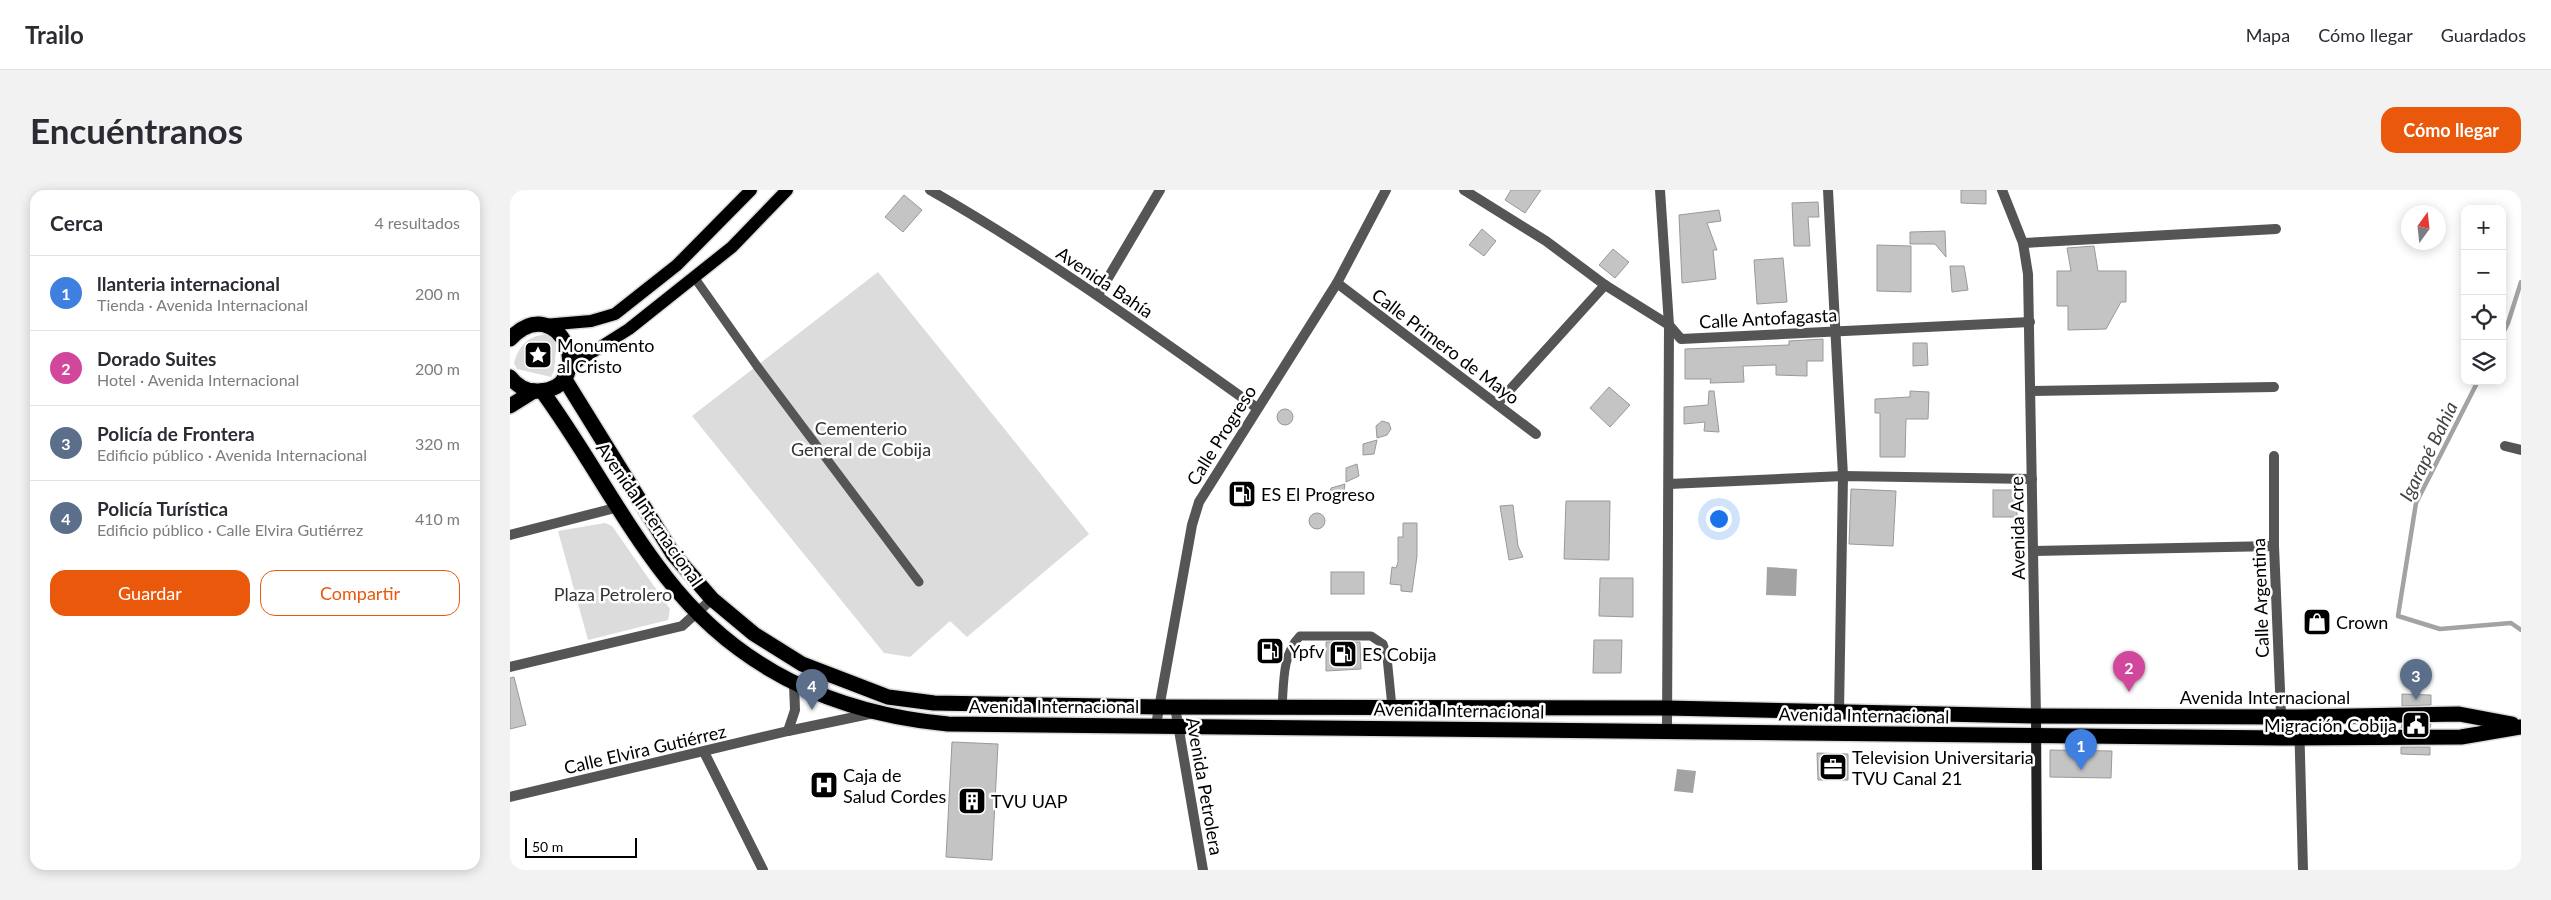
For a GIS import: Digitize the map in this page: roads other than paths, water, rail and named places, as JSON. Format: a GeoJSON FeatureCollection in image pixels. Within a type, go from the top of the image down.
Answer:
{"type":"FeatureCollection","features":[{"type":"Feature","properties":{"kind":"highway"},"geometry":{"type":"LineString","coordinates":[[510,338],[525,327],[544,325],[563,336],[571,356],[567,372],[558,384],[538,391],[510,406]]}},
{"type":"Feature","properties":{"kind":"highway","name":"Avenida Internacional"},"geometry":{"type":"LineString","coordinates":[[567,372],[673,554],[712,599],[754,634],[802,664],[888,697],[934,703],[1160,707],[1666,708],[2036,716],[2459,714],[2521,727]]}},
{"type":"Feature","properties":{"kind":"highway"},"geometry":{"type":"LineString","coordinates":[[510,377],[523,388],[538,391]]}},
{"type":"Feature","properties":{"kind":"highway","name":"Avenida Internacional"},"geometry":{"type":"LineString","coordinates":[[538,391],[665,576],[698,614],[739,649],[794,684],[829,699],[874,713],[948,724],[2036,736],[2461,737],[2521,727]]}},
{"type":"Feature","properties":{"kind":"main road"},"geometry":{"type":"LineString","coordinates":[[544,325],[591,321],[615,314],[677,265],[751,190]]}},
{"type":"Feature","properties":{"kind":"main road"},"geometry":{"type":"LineString","coordinates":[[567,372],[629,330],[732,246],[787,190]]}},
{"type":"Feature","properties":{"kind":"main road","name":"Avenida Acre"},"geometry":{"type":"LineString","coordinates":[[2036,716],[2036,870]]}},
{"type":"Feature","properties":{"kind":"street","name":"Avenida Bahía"},"geometry":{"type":"LineString","coordinates":[[930,190],[973,215],[1098,295],[1257,408]]}},
{"type":"Feature","properties":{"kind":"street"},"geometry":{"type":"LineString","coordinates":[[1098,295],[1160,190]]}},
{"type":"Feature","properties":{"kind":"street","name":"Calle Progreso"},"geometry":{"type":"LineString","coordinates":[[1156,725],[1192,525],[1198,502],[1337,284],[1386,190]]}},
{"type":"Feature","properties":{"kind":"street","name":"Calle Antofagasta"},"geometry":{"type":"LineString","coordinates":[[1464,190],[1546,241],[1605,285],[1669,325],[1681,339],[2030,322]]}},
{"type":"Feature","properties":{"kind":"street"},"geometry":{"type":"LineString","coordinates":[[1660,190],[1669,325],[1667,731]]}},
{"type":"Feature","properties":{"kind":"street"},"geometry":{"type":"LineString","coordinates":[[1828,190],[1843,476],[1839,712]]}},
{"type":"Feature","properties":{"kind":"street","name":"Avenida Acre"},"geometry":{"type":"LineString","coordinates":[[2002,190],[2023,243],[2028,274],[2032,392],[2036,716]]}},
{"type":"Feature","properties":{"kind":"street"},"geometry":{"type":"LineString","coordinates":[[2023,243],[2276,229]]}},
{"type":"Feature","properties":{"kind":"street","name":"Calle Primero de Mayo"},"geometry":{"type":"LineString","coordinates":[[1337,284],[1536,434]]}},
{"type":"Feature","properties":{"kind":"street"},"geometry":{"type":"LineString","coordinates":[[1497,404],[1605,285]]}},
{"type":"Feature","properties":{"kind":"street"},"geometry":{"type":"LineString","coordinates":[[2032,392],[2274,387]]}},
{"type":"Feature","properties":{"kind":"street"},"geometry":{"type":"LineString","coordinates":[[2505,446],[2521,450]]}},
{"type":"Feature","properties":{"kind":"street","name":"Calle Argentina"},"geometry":{"type":"LineString","coordinates":[[2274,456],[2274,546],[2282,738]]}},
{"type":"Feature","properties":{"kind":"street"},"geometry":{"type":"LineString","coordinates":[[1669,484],[1843,476],[2032,479]]}},
{"type":"Feature","properties":{"kind":"street"},"geometry":{"type":"LineString","coordinates":[[510,535],[619,507]]}},
{"type":"Feature","properties":{"kind":"street"},"geometry":{"type":"LineString","coordinates":[[2034,551],[2274,546]]}},
{"type":"Feature","properties":{"kind":"street"},"geometry":{"type":"LineString","coordinates":[[510,667],[682,626],[698,614],[712,599]]}},
{"type":"Feature","properties":{"kind":"street"},"geometry":{"type":"LineString","coordinates":[[788,731],[795,710],[794,684]]}},
{"type":"Feature","properties":{"kind":"street","name":"Avenida Petrolera"},"geometry":{"type":"LineString","coordinates":[[1176,707],[1203,870]]}},
{"type":"Feature","properties":{"kind":"street","name":"Calle Elvira Gutiérrez"},"geometry":{"type":"LineString","coordinates":[[510,797],[788,731],[874,713]]}},
{"type":"Feature","properties":{"kind":"street"},"geometry":{"type":"LineString","coordinates":[[2299,716],[2303,870]]}},
{"type":"Feature","properties":{"kind":"street"},"geometry":{"type":"LineString","coordinates":[[704,752],[763,870]]}},
{"type":"Feature","properties":{"kind":"lane"},"geometry":{"type":"LineString","coordinates":[[694,277],[757,366],[919,582]]}},
{"type":"Feature","properties":{"kind":"lane"},"geometry":{"type":"LineString","coordinates":[[1282,707],[1287,657],[1292,644],[1300,636],[1371,636],[1383,644],[1387,657],[1392,707]]}},
{"type":"Feature","properties":{"kind":"waterway","name":"Igarapé Bahia"},"geometry":{"type":"LineString","coordinates":[[2506,327],[2521,282]]}},
{"type":"Feature","properties":{"kind":"waterway","name":"Igarapé Bahia"},"geometry":{"type":"LineString","coordinates":[[2476,385],[2416,503],[2398,616],[2440,629],[2511,623],[2521,630]]}},
{"type":"Feature","properties":{"kind":"place","name":"Monumento al Cristo"},"geometry":{"type":"Point","coordinates":[538,355]}},
{"type":"Feature","properties":{"kind":"place","name":"ES El Progreso"},"geometry":{"type":"Point","coordinates":[1242,494]}},
{"type":"Feature","properties":{"kind":"place","name":"Crown"},"geometry":{"type":"Point","coordinates":[2317,622]}},
{"type":"Feature","properties":{"kind":"place","name":"Ypfv"},"geometry":{"type":"Point","coordinates":[1270,651]}},
{"type":"Feature","properties":{"kind":"place","name":"ES Cobija"},"geometry":{"type":"Point","coordinates":[1343,654]}},
{"type":"Feature","properties":{"kind":"place","name":"Dorado Suites"},"geometry":{"type":"Point","coordinates":[2129,692]}},
{"type":"Feature","properties":{"kind":"place","name":"Policía de Frontera"},"geometry":{"type":"Point","coordinates":[2416,700]}},
{"type":"Feature","properties":{"kind":"place","name":"Policía Turística"},"geometry":{"type":"Point","coordinates":[812,710]}},
{"type":"Feature","properties":{"kind":"place","name":"Migración Cobija"},"geometry":{"type":"Point","coordinates":[2416,725]}},
{"type":"Feature","properties":{"kind":"place","name":"Television Universitaria TVU Canal 21"},"geometry":{"type":"Point","coordinates":[1833,767]}},
{"type":"Feature","properties":{"kind":"place","name":"llanteria internacional"},"geometry":{"type":"Point","coordinates":[2081,770]}},
{"type":"Feature","properties":{"kind":"place","name":"Caja de Salud Cordes"},"geometry":{"type":"Point","coordinates":[824,785]}},
{"type":"Feature","properties":{"kind":"place","name":"TVU UAP"},"geometry":{"type":"Point","coordinates":[972,801]}},
{"type":"Feature","properties":{"kind":"park label","name":"Cementerio General de Cobija"},"geometry":{"type":"Point","coordinates":[861,438]}},
{"type":"Feature","properties":{"kind":"park label","name":"Plaza Petrolero"},"geometry":{"type":"Point","coordinates":[613,594]}}]}
